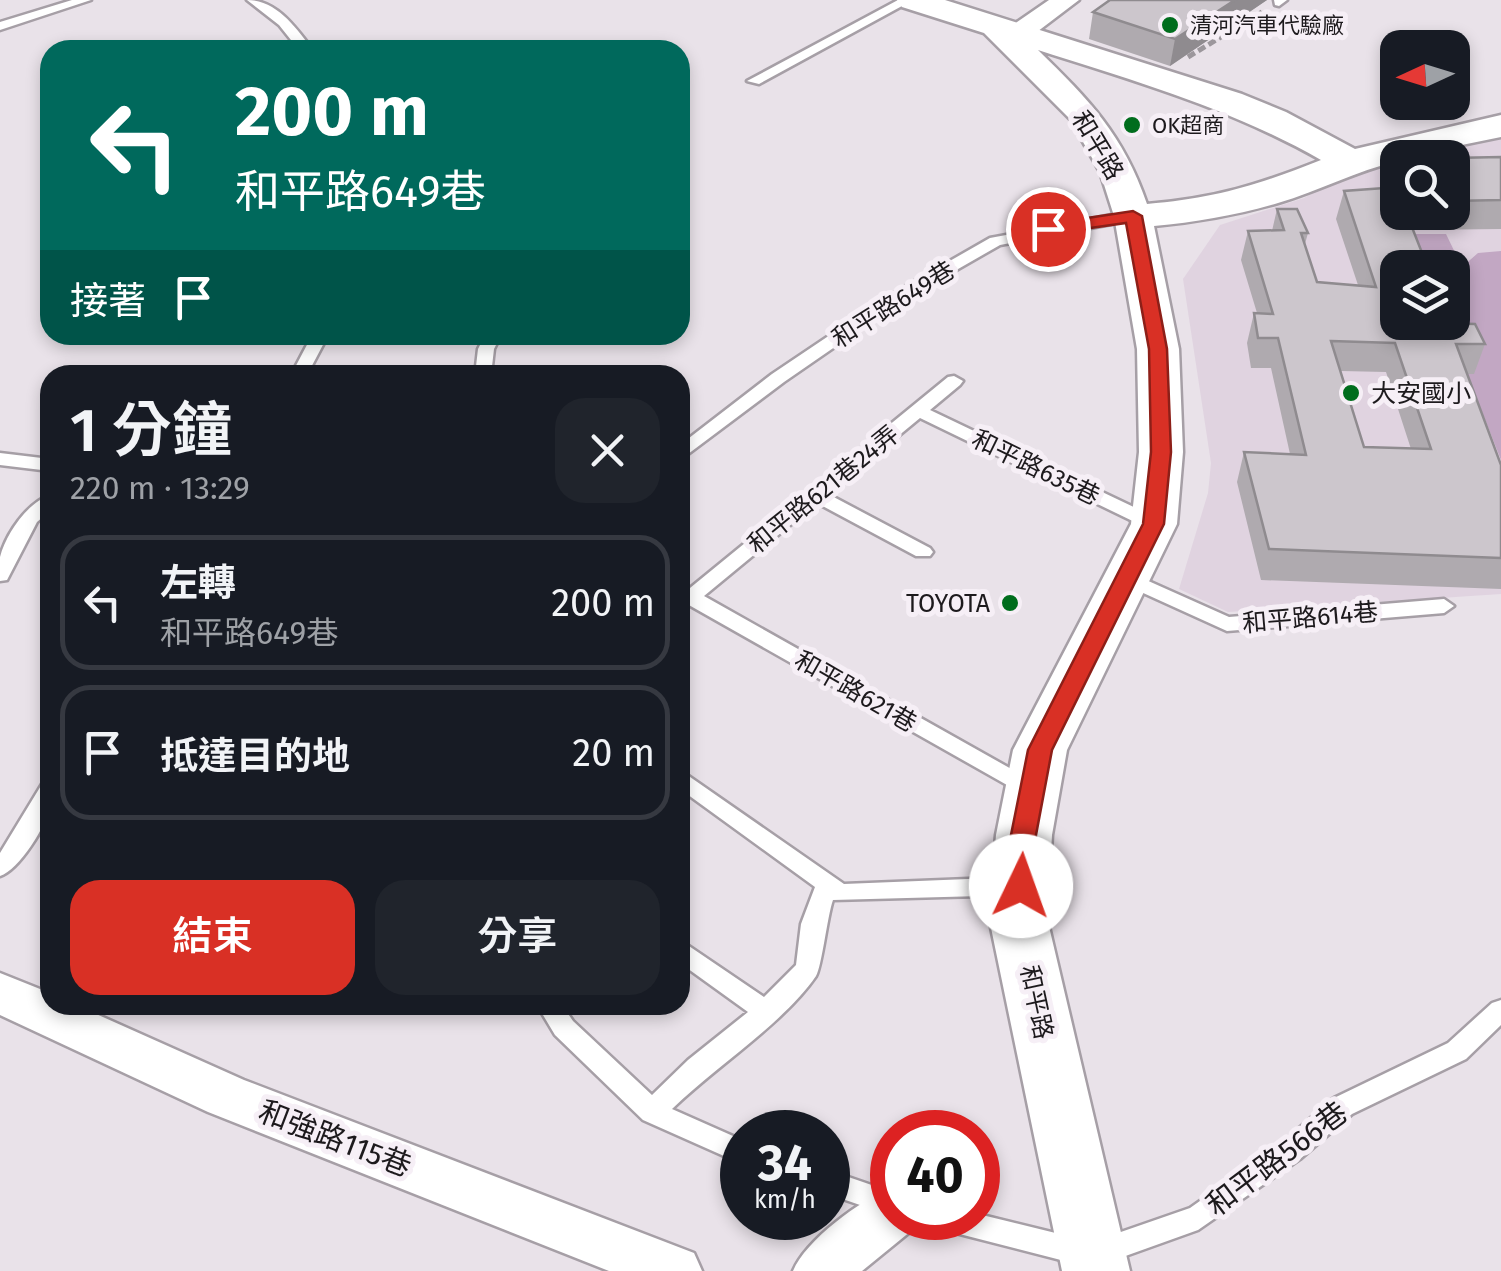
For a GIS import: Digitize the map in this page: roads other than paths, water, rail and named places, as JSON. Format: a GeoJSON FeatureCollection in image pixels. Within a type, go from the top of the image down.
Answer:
{"type":"FeatureCollection","features":[{"type":"Feature","properties":{"kind":"street","name":"和平路"},"geometry":{"type":"LineString","coordinates":[[910,0],[1157,76],[1274,119],[1350,162]]}},
{"type":"Feature","properties":{"kind":"street"},"geometry":{"type":"LineString","coordinates":[[1007,32],[1066,0]]}},
{"type":"Feature","properties":{"kind":"street","name":"和平路"},"geometry":{"type":"LineString","coordinates":[[1007,32],[1084,114],[1118,172],[1133,216],[1158,349],[1161,452],[1154,524],[1040,750],[1024,835],[1018,918],[1094,1263]]}},
{"type":"Feature","properties":{"kind":"street"},"geometry":{"type":"LineString","coordinates":[[1133,216],[1209,210],[1269,194],[1350,162],[1501,126]]}},
{"type":"Feature","properties":{"kind":"street","name":"和強路115巷"},"geometry":{"type":"LineString","coordinates":[[0,994],[40,1012]]}},
{"type":"Feature","properties":{"kind":"street","name":"和強路115巷"},"geometry":{"type":"LineString","coordinates":[[47,1015],[226,1096],[675,1271]]}},
{"type":"Feature","properties":{"kind":"street"},"geometry":{"type":"LineString","coordinates":[[820,1271],[870,1231]]}},
{"type":"Feature","properties":{"kind":"lane"},"geometry":{"type":"LineString","coordinates":[[0,26],[85,0]]}},
{"type":"Feature","properties":{"kind":"lane"},"geometry":{"type":"LineString","coordinates":[[253,0],[284,22],[298,40]]}},
{"type":"Feature","properties":{"kind":"lane"},"geometry":{"type":"LineString","coordinates":[[754,81],[910,0]]}},
{"type":"Feature","properties":{"kind":"lane","name":"和平路649巷"},"geometry":{"type":"LineString","coordinates":[[690,446],[778,378],[891,301],[995,242],[1133,216]]}},
{"type":"Feature","properties":{"kind":"lane","name":"和平路621巷24弄"},"geometry":{"type":"LineString","coordinates":[[690,591],[816,495],[954,381]]}},
{"type":"Feature","properties":{"kind":"lane","name":"和平路635巷"},"geometry":{"type":"LineString","coordinates":[[918,411],[1154,524]]}},
{"type":"Feature","properties":{"kind":"lane"},"geometry":{"type":"LineString","coordinates":[[0,459],[40,464]]}},
{"type":"Feature","properties":{"kind":"lane"},"geometry":{"type":"LineString","coordinates":[[816,495],[923,552]]}},
{"type":"Feature","properties":{"kind":"lane"},"geometry":{"type":"LineString","coordinates":[[0,575],[29,519],[40,510]]}},
{"type":"Feature","properties":{"kind":"lane","name":"和平路614巷"},"geometry":{"type":"LineString","coordinates":[[1126,577],[1227,624],[1444,606]]}},
{"type":"Feature","properties":{"kind":"lane","name":"和平路621巷"},"geometry":{"type":"LineString","coordinates":[[690,596],[1032,791]]}},
{"type":"Feature","properties":{"kind":"lane"},"geometry":{"type":"LineString","coordinates":[[690,785],[840,893],[1021,886]]}},
{"type":"Feature","properties":{"kind":"lane"},"geometry":{"type":"LineString","coordinates":[[0,867],[15,852],[40,808]]}},
{"type":"Feature","properties":{"kind":"lane"},"geometry":{"type":"LineString","coordinates":[[652,1112],[697,1068],[766,1012],[807,968],[813,924],[827,884]]}},
{"type":"Feature","properties":{"kind":"lane"},"geometry":{"type":"LineString","coordinates":[[690,957],[766,1012]]}},
{"type":"Feature","properties":{"kind":"lane","name":"和平路566巷"},"geometry":{"type":"LineString","coordinates":[[1094,1263],[1198,1218],[1292,1151],[1342,1106],[1457,1051],[1501,1010]]}},
{"type":"Feature","properties":{"kind":"lane"},"geometry":{"type":"LineString","coordinates":[[556,1015],[564,1028],[652,1112],[720,1142]]}},
{"type":"Feature","properties":{"kind":"lane"},"geometry":{"type":"LineString","coordinates":[[1000,1235],[1094,1263]]}},
{"type":"Feature","properties":{"kind":"place","name":"清河汽車代驗廠"},"geometry":{"type":"Point","coordinates":[1170,25]}},
{"type":"Feature","properties":{"kind":"place","name":"OK超商"},"geometry":{"type":"Point","coordinates":[1132,125]}},
{"type":"Feature","properties":{"kind":"place","name":"大安國小"},"geometry":{"type":"Point","coordinates":[1351,393]}},
{"type":"Feature","properties":{"kind":"place","name":"TOYOTA"},"geometry":{"type":"Point","coordinates":[1010,603]}}]}
